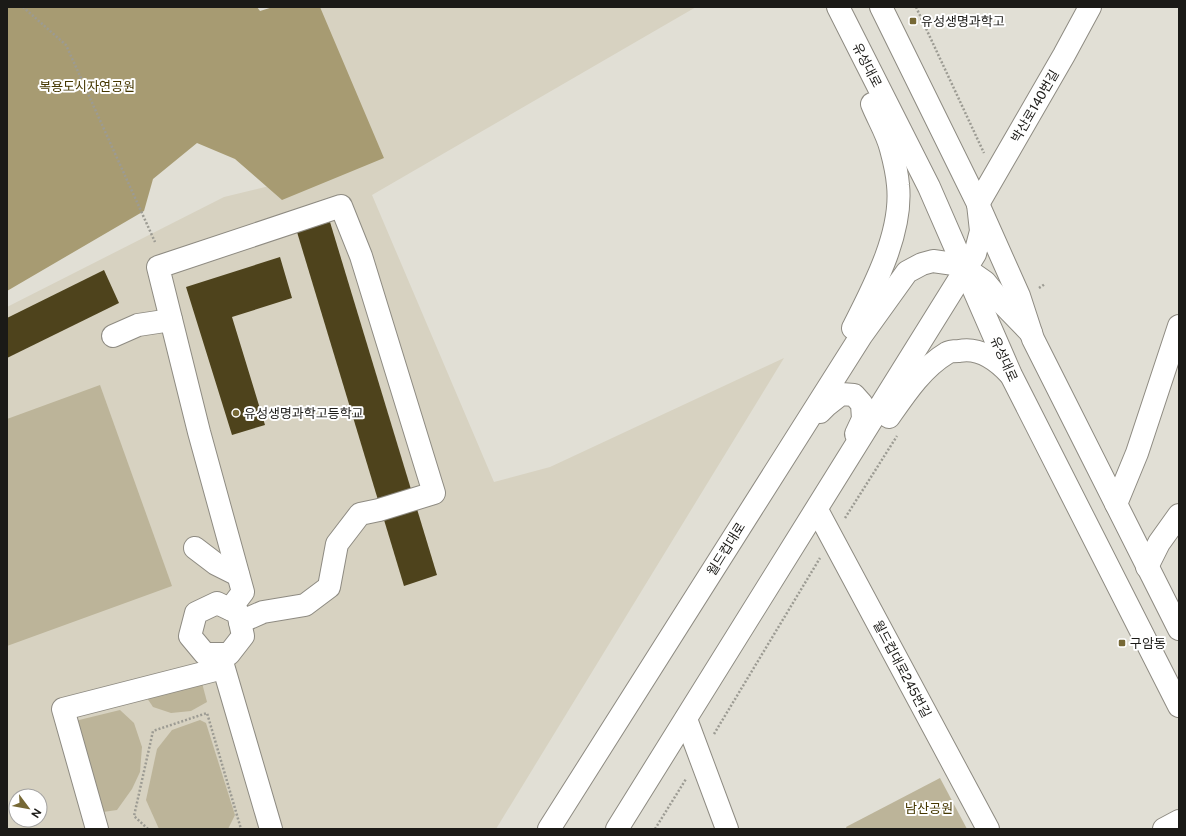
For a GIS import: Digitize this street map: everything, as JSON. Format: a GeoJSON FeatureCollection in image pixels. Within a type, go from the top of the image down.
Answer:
{"type":"FeatureCollection","features":[{"type":"Feature","properties":{"kind":"street","name":"유성대로"},"geometry":{"type":"LineString","coordinates":[[838,7],[929,187],[1011,375],[1179,706]]}},
{"type":"Feature","properties":{"kind":"street"},"geometry":{"type":"LineString","coordinates":[[881,7],[978,204],[1019,296],[1031,333],[1179,629]]}},
{"type":"Feature","properties":{"kind":"street","name":"박산로140번길"},"geometry":{"type":"LineString","coordinates":[[978,204],[1090,7]]}},
{"type":"Feature","properties":{"kind":"street"},"geometry":{"type":"LineString","coordinates":[[800,433],[875,283],[892,241],[898,205],[898,185],[891,148],[875,112],[864,81],[856,43]]}},
{"type":"Feature","properties":{"kind":"street"},"geometry":{"type":"LineString","coordinates":[[617,829],[975,254],[981,231],[978,204]]}},
{"type":"Feature","properties":{"kind":"street"},"geometry":{"type":"LineString","coordinates":[[341,206],[361,256],[434,493],[379,510],[360,514],[337,544],[328,587],[305,605],[235,616],[243,592],[199,432],[158,267],[341,206]]}},
{"type":"Feature","properties":{"kind":"street","name":"월드컵대로"},"geometry":{"type":"LineString","coordinates":[[549,829],[861,336],[907,272],[922,264],[933,261],[954,264],[965,268]]}},
{"type":"Feature","properties":{"kind":"street"},"geometry":{"type":"LineString","coordinates":[[965,268],[985,282],[1003,304],[1031,333]]}},
{"type":"Feature","properties":{"kind":"street"},"geometry":{"type":"LineString","coordinates":[[113,336],[138,326],[171,320]]}},
{"type":"Feature","properties":{"kind":"street"},"geometry":{"type":"LineString","coordinates":[[1116,504],[1137,453],[1179,326]]}},
{"type":"Feature","properties":{"kind":"street"},"geometry":{"type":"LineString","coordinates":[[837,476],[873,438],[923,372],[948,352],[963,350],[975,351],[1001,364],[1011,375]]}},
{"type":"Feature","properties":{"kind":"street"},"geometry":{"type":"LineString","coordinates":[[800,433],[827,405],[841,394],[854,395],[862,404],[863,420],[837,476]]}},
{"type":"Feature","properties":{"kind":"street","name":"월드컵대로245번길"},"geometry":{"type":"LineString","coordinates":[[817,510],[988,829]]}},
{"type":"Feature","properties":{"kind":"street"},"geometry":{"type":"LineString","coordinates":[[1148,567],[1159,543],[1179,515]]}},
{"type":"Feature","properties":{"kind":"street"},"geometry":{"type":"LineString","coordinates":[[195,548],[216,564],[238,575]]}},
{"type":"Feature","properties":{"kind":"street"},"geometry":{"type":"LineString","coordinates":[[97,829],[63,709],[222,662],[243,636],[235,616],[217,603],[196,613],[190,636],[205,654],[222,662],[272,829]]}},
{"type":"Feature","properties":{"kind":"street"},"geometry":{"type":"LineString","coordinates":[[686,720],[727,829]]}},
{"type":"Feature","properties":{"kind":"street"},"geometry":{"type":"LineString","coordinates":[[1164,829],[1179,821]]}},
{"type":"Feature","properties":{"kind":"path"},"geometry":{"type":"LineString","coordinates":[[23,7],[66,45],[155,242]]}},
{"type":"Feature","properties":{"kind":"path"},"geometry":{"type":"LineString","coordinates":[[916,7],[985,156]]}},
{"type":"Feature","properties":{"kind":"path"},"geometry":{"type":"LineString","coordinates":[[1039,288],[1046,284]]}},
{"type":"Feature","properties":{"kind":"path"},"geometry":{"type":"LineString","coordinates":[[842,524],[900,431]]}},
{"type":"Feature","properties":{"kind":"path"},"geometry":{"type":"LineString","coordinates":[[714,735],[819,560]]}},
{"type":"Feature","properties":{"kind":"path"},"geometry":{"type":"LineString","coordinates":[[148,829],[134,816],[153,731],[207,713],[241,829]]}},
{"type":"Feature","properties":{"kind":"path"},"geometry":{"type":"LineString","coordinates":[[655,829],[680,789]]}},
{"type":"Feature","properties":{"kind":"shaded area","name":"유성생명과학고등학교"},"geometry":{"type":"Polygon","coordinates":[[[317,7],[696,7],[372,195],[494,482],[550,467],[784,358],[496,829],[7,829],[7,307],[224,197],[384,158],[317,7]]]}},
{"type":"Feature","properties":{"kind":"green space","name":"복용도시자연공원"},"geometry":{"type":"Polygon","coordinates":[[[7,7],[257,7],[260,11],[273,7],[320,7],[384,158],[282,200],[235,159],[197,143],[153,179],[144,211],[7,291],[7,7]]]}},
{"type":"Feature","properties":{"kind":"green space"},"geometry":{"type":"Polygon","coordinates":[[[100,385],[172,586],[7,646],[7,419],[100,385]]]}},
{"type":"Feature","properties":{"kind":"green space"},"geometry":{"type":"Polygon","coordinates":[[[202,683],[207,702],[191,711],[171,713],[153,707],[145,695],[202,683]]]}},
{"type":"Feature","properties":{"kind":"green space"},"geometry":{"type":"Polygon","coordinates":[[[120,710],[134,723],[142,747],[140,772],[132,789],[117,810],[103,812],[75,721],[120,710]]]}},
{"type":"Feature","properties":{"kind":"green space"},"geometry":{"type":"Polygon","coordinates":[[[200,720],[206,723],[235,815],[228,829],[159,829],[146,800],[157,749],[172,730],[200,720]]]}},
{"type":"Feature","properties":{"kind":"green space","name":"남산공원"},"geometry":{"type":"Polygon","coordinates":[[[940,778],[967,829],[847,829],[846,827],[940,778]]]}},
{"type":"Feature","properties":{"kind":"building"},"geometry":{"type":"Polygon","coordinates":[[[330,222],[437,575],[404,586],[297,232],[330,222]]]}},
{"type":"Feature","properties":{"kind":"building"},"geometry":{"type":"Polygon","coordinates":[[[280,257],[292,298],[232,317],[265,425],[232,435],[186,287],[280,257]]]}},
{"type":"Feature","properties":{"kind":"building"},"geometry":{"type":"Polygon","coordinates":[[[104,270],[119,303],[7,358],[7,318],[104,270]]]}},
{"type":"Feature","properties":{"kind":"place","name":"유성생명과학고"},"geometry":{"type":"Point","coordinates":[913,21]}},
{"type":"Feature","properties":{"kind":"place","name":"유성생명과학고등학교"},"geometry":{"type":"Point","coordinates":[236,413]}},
{"type":"Feature","properties":{"kind":"place","name":"구암동"},"geometry":{"type":"Point","coordinates":[1122,643]}}]}
